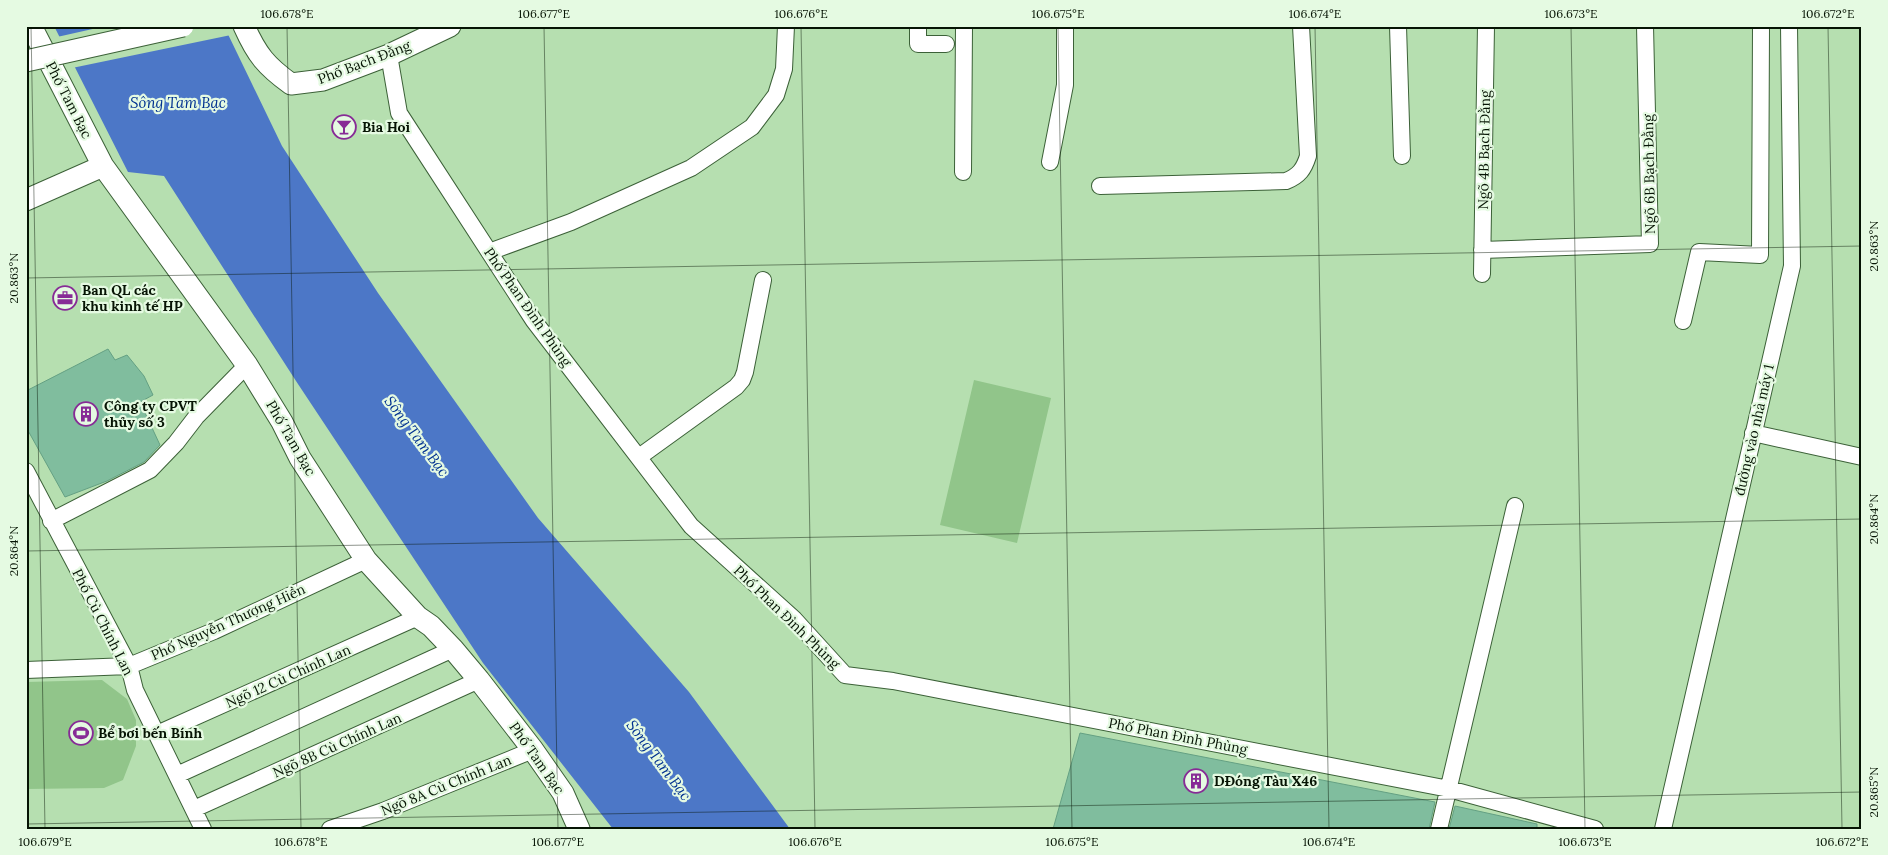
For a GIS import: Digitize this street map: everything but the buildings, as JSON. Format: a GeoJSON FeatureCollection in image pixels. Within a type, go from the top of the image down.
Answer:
{"type":"FeatureCollection","features":[{"type":"Feature","properties":{"kind":"main road","name":"Phố Tam Bạc"},"geometry":{"type":"LineString","coordinates":[[31,26],[103,166],[247,365],[282,422],[300,458],[366,560],[418,617],[431,626],[453,649],[479,680],[533,750],[563,793],[579,829]]}},
{"type":"Feature","properties":{"kind":"main road"},"geometry":{"type":"LineString","coordinates":[[26,61],[183,26]]}},
{"type":"Feature","properties":{"kind":"main road","name":"Phố Bạch Đằng"},"geometry":{"type":"LineString","coordinates":[[244,26],[254,49],[271,70],[291,84],[323,80],[389,55],[450,26]]}},
{"type":"Feature","properties":{"kind":"main road"},"geometry":{"type":"LineString","coordinates":[[26,200],[103,166]]}},
{"type":"Feature","properties":{"kind":"street"},"geometry":{"type":"LineString","coordinates":[[489,252],[571,222],[691,168],[752,127],[776,95],[784,69],[786,26]]}},
{"type":"Feature","properties":{"kind":"street"},"geometry":{"type":"LineString","coordinates":[[918,26],[918,44],[946,44]]}},
{"type":"Feature","properties":{"kind":"street"},"geometry":{"type":"LineString","coordinates":[[963,172],[964,26]]}},
{"type":"Feature","properties":{"kind":"street"},"geometry":{"type":"LineString","coordinates":[[1050,162],[1065,86],[1065,26]]}},
{"type":"Feature","properties":{"kind":"street"},"geometry":{"type":"LineString","coordinates":[[1100,186],[1286,181],[1297,177],[1305,167],[1308,156],[1301,26]]}},
{"type":"Feature","properties":{"kind":"street"},"geometry":{"type":"LineString","coordinates":[[1398,26],[1402,156]]}},
{"type":"Feature","properties":{"kind":"street","name":"Ngõ 4B Bạch Đằng"},"geometry":{"type":"LineString","coordinates":[[1482,274],[1486,26]]}},
{"type":"Feature","properties":{"kind":"street","name":"Ngõ 6B Bạch Đằng"},"geometry":{"type":"LineString","coordinates":[[1482,250],[1650,244],[1645,26]]}},
{"type":"Feature","properties":{"kind":"street"},"geometry":{"type":"LineString","coordinates":[[1684,321],[1699,252],[1760,255],[1761,26]]}},
{"type":"Feature","properties":{"kind":"street","name":"đường vào nhà máy 1"},"geometry":{"type":"LineString","coordinates":[[1663,829],[1792,266],[1790,26]]}},
{"type":"Feature","properties":{"kind":"street","name":"Phố Phan Đình Phùng"},"geometry":{"type":"LineString","coordinates":[[389,55],[398,114],[534,321],[691,526],[794,619],[846,674],[893,681],[1449,789],[1595,829]]}},
{"type":"Feature","properties":{"kind":"street"},"geometry":{"type":"LineString","coordinates":[[638,457],[736,387],[742,380],[763,280]]}},
{"type":"Feature","properties":{"kind":"street"},"geometry":{"type":"LineString","coordinates":[[51,522],[150,470],[176,443],[196,417],[247,365]]}},
{"type":"Feature","properties":{"kind":"street"},"geometry":{"type":"LineString","coordinates":[[1753,433],[1862,457]]}},
{"type":"Feature","properties":{"kind":"street","name":"Phố Cù Chính Lan"},"geometry":{"type":"LineString","coordinates":[[26,471],[128,666],[135,690],[203,829]]}},
{"type":"Feature","properties":{"kind":"street"},"geometry":{"type":"LineString","coordinates":[[1439,829],[1515,506]]}},
{"type":"Feature","properties":{"kind":"street","name":"Phố Nguyễn Thượng Hiền"},"geometry":{"type":"LineString","coordinates":[[26,670],[128,666],[214,632],[366,560]]}},
{"type":"Feature","properties":{"kind":"street","name":"Ngõ 12 Cù Chính Lan"},"geometry":{"type":"LineString","coordinates":[[157,734],[418,617]]}},
{"type":"Feature","properties":{"kind":"street"},"geometry":{"type":"LineString","coordinates":[[177,775],[453,649]]}},
{"type":"Feature","properties":{"kind":"street","name":"Ngõ 8B Cù Chính Lan"},"geometry":{"type":"LineString","coordinates":[[194,809],[479,680]]}},
{"type":"Feature","properties":{"kind":"street","name":"Ngõ 8A Cù Chính Lan"},"geometry":{"type":"LineString","coordinates":[[330,829],[383,811],[533,750]]}},
{"type":"Feature","properties":{"kind":"green space"},"geometry":{"type":"Polygon","coordinates":[[[974,380],[1051,398],[1017,543],[940,525],[974,380]]]}},
{"type":"Feature","properties":{"kind":"green space","name":"Bể bơi bến Bính"},"geometry":{"type":"Polygon","coordinates":[[[102,680],[127,699],[136,720],[136,746],[123,780],[104,788],[26,789],[26,682],[102,680]]]}},
{"type":"Feature","properties":{"kind":"water","name":"Sông Tam Bạc"},"geometry":{"type":"Polygon","coordinates":[[[54,26],[224,26],[282,146],[378,293],[538,518],[689,692],[790,829],[613,829],[483,663],[296,381],[164,176],[128,172],[54,26]]]}},
{"type":"Feature","properties":{"kind":"pier"},"geometry":{"type":"Polygon","coordinates":[[[106,26],[226,26],[231,35],[72,68],[57,37],[106,26]]]}},
{"type":"Feature","properties":{"kind":"place","name":"Bia Hoi"},"geometry":{"type":"Point","coordinates":[344,127]}},
{"type":"Feature","properties":{"kind":"place","name":"Ban QL các khu kinh tế HP"},"geometry":{"type":"Point","coordinates":[65,298]}},
{"type":"Feature","properties":{"kind":"place","name":"Công ty CPVT thủy số 3"},"geometry":{"type":"Point","coordinates":[86,414]}},
{"type":"Feature","properties":{"kind":"place","name":"Bể bơi bến Bính"},"geometry":{"type":"Point","coordinates":[81,733]}},
{"type":"Feature","properties":{"kind":"place","name":"DĐóng Tàu X46"},"geometry":{"type":"Point","coordinates":[1196,781]}}]}
